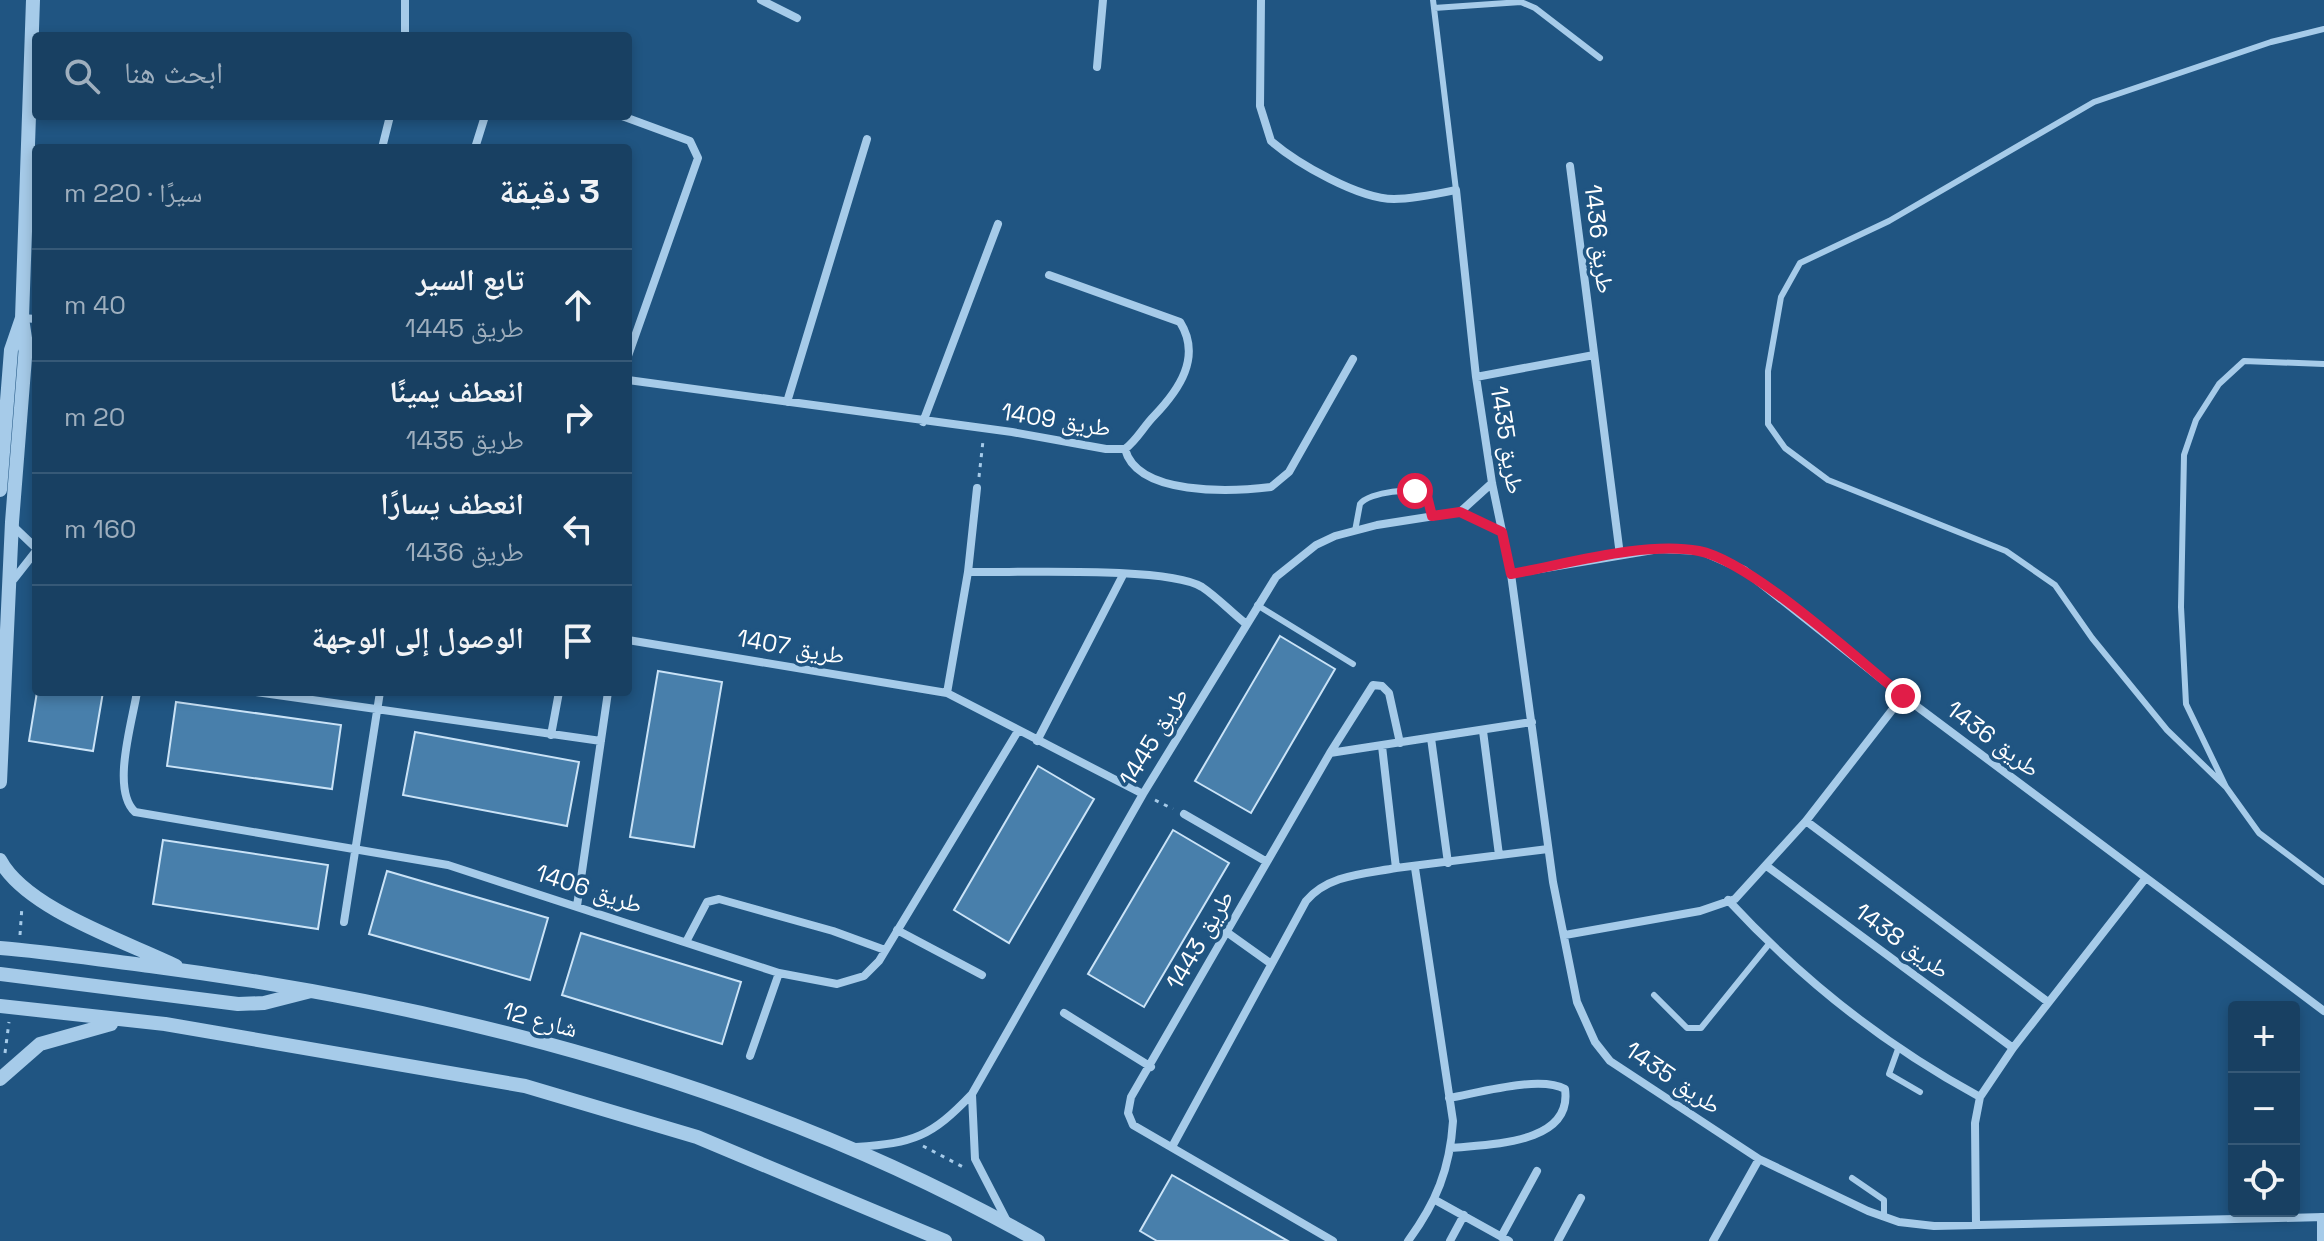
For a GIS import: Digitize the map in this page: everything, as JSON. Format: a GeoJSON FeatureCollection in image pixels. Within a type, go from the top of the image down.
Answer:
{"type":"FeatureCollection","features":[{"type":"Feature","properties":{"kind":"street"},"geometry":{"type":"LineString","coordinates":[[33,0],[33,32]]}},
{"type":"Feature","properties":{"kind":"street"},"geometry":{"type":"LineString","coordinates":[[405,0],[405,32]]}},
{"type":"Feature","properties":{"kind":"street"},"geometry":{"type":"LineString","coordinates":[[761,0],[797,18]]}},
{"type":"Feature","properties":{"kind":"street"},"geometry":{"type":"LineString","coordinates":[[1097,67],[1103,0]]}},
{"type":"Feature","properties":{"kind":"street"},"geometry":{"type":"LineString","coordinates":[[1261,0],[1260,106],[1271,141],[1358,191],[1394,199],[1456,190]]}},
{"type":"Feature","properties":{"kind":"street"},"geometry":{"type":"LineString","coordinates":[[0,782],[12,522],[29,319],[32,80]]}},
{"type":"Feature","properties":{"kind":"street"},"geometry":{"type":"LineString","coordinates":[[383,144],[389,120]]}},
{"type":"Feature","properties":{"kind":"street"},"geometry":{"type":"LineString","coordinates":[[476,144],[484,120]]}},
{"type":"Feature","properties":{"kind":"street"},"geometry":{"type":"LineString","coordinates":[[632,120],[690,141],[698,158],[632,345]]}},
{"type":"Feature","properties":{"kind":"street"},"geometry":{"type":"LineString","coordinates":[[787,402],[867,139]]}},
{"type":"Feature","properties":{"kind":"street","name":"طريق 1436"},"geometry":{"type":"LineString","coordinates":[[1570,166],[1620,555]]}},
{"type":"Feature","properties":{"kind":"street","name":"طريق 1435"},"geometry":{"type":"LineString","coordinates":[[1456,190],[1471,300],[1476,377],[1492,483],[1511,574],[1548,849],[1577,1002],[1595,1042],[1610,1061],[1759,1159],[1884,1217],[1934,1226],[2322,1217]]}},
{"type":"Feature","properties":{"kind":"street"},"geometry":{"type":"LineString","coordinates":[[923,422],[998,224]]}},
{"type":"Feature","properties":{"kind":"street","name":"طريق 1409"},"geometry":{"type":"LineString","coordinates":[[632,381],[1106,449],[1125,449],[1175,397],[1188,362],[1190,337],[1180,322],[1049,275]]}},
{"type":"Feature","properties":{"kind":"street"},"geometry":{"type":"LineString","coordinates":[[0,490],[6,352],[29,319]]}},
{"type":"Feature","properties":{"kind":"street"},"geometry":{"type":"LineString","coordinates":[[1476,377],[1594,355]]}},
{"type":"Feature","properties":{"kind":"street"},"geometry":{"type":"LineString","coordinates":[[1125,449],[1138,472],[1161,484],[1271,487],[1289,472],[1353,359]]}},
{"type":"Feature","properties":{"kind":"street"},"geometry":{"type":"LineString","coordinates":[[1492,483],[1460,512],[1502,532]]}},
{"type":"Feature","properties":{"kind":"street"},"geometry":{"type":"LineString","coordinates":[[947,693],[968,572],[977,488]]}},
{"type":"Feature","properties":{"kind":"street","name":"طريق 1445"},"geometry":{"type":"LineString","coordinates":[[847,1148],[913,1141],[945,1123],[972,1094],[1143,794],[1276,577],[1316,545],[1355,531],[1460,512]]}},
{"type":"Feature","properties":{"kind":"street"},"geometry":{"type":"LineString","coordinates":[[12,522],[20,537],[32,547]]}},
{"type":"Feature","properties":{"kind":"street","name":"طريق 1436"},"geometry":{"type":"LineString","coordinates":[[1511,574],[1659,549],[1701,551],[1744,570],[1903,696],[2324,1011]]}},
{"type":"Feature","properties":{"kind":"street"},"geometry":{"type":"LineString","coordinates":[[8,595],[17,570],[32,554]]}},
{"type":"Feature","properties":{"kind":"street"},"geometry":{"type":"LineString","coordinates":[[968,572],[1163,577],[1201,587],[1245,623]]}},
{"type":"Feature","properties":{"kind":"street"},"geometry":{"type":"LineString","coordinates":[[1037,741],[1123,575]]}},
{"type":"Feature","properties":{"kind":"street","name":"طريق 1407"},"geometry":{"type":"LineString","coordinates":[[632,641],[947,693],[1143,794]]}},
{"type":"Feature","properties":{"kind":"street","name":"طريق 1443"},"geometry":{"type":"LineString","coordinates":[[1333,1241],[1173,1145],[1133,1125],[1128,1113],[1131,1097],[1365,692],[1373,685],[1382,686],[1389,693],[1400,743]]}},
{"type":"Feature","properties":{"kind":"street","name":"طريق 1406"},"geometry":{"type":"LineString","coordinates":[[136,696],[121,788],[126,804],[135,812],[448,865],[779,973],[837,984],[864,976],[885,950],[1018,731]]}},
{"type":"Feature","properties":{"kind":"street"},"geometry":{"type":"LineString","coordinates":[[283,696],[601,741]]}},
{"type":"Feature","properties":{"kind":"street"},"geometry":{"type":"LineString","coordinates":[[344,922],[379,696]]}},
{"type":"Feature","properties":{"kind":"street"},"geometry":{"type":"LineString","coordinates":[[551,735],[558,696]]}},
{"type":"Feature","properties":{"kind":"street"},"geometry":{"type":"LineString","coordinates":[[577,906],[607,696]]}},
{"type":"Feature","properties":{"kind":"street"},"geometry":{"type":"LineString","coordinates":[[1565,935],[1700,911],[1735,899],[1768,867],[1903,696]]}},
{"type":"Feature","properties":{"kind":"street"},"geometry":{"type":"LineString","coordinates":[[1330,753],[1532,722]]}},
{"type":"Feature","properties":{"kind":"street"},"geometry":{"type":"LineString","coordinates":[[1483,731],[1499,855]]}},
{"type":"Feature","properties":{"kind":"street"},"geometry":{"type":"LineString","coordinates":[[1431,738],[1448,863]]}},
{"type":"Feature","properties":{"kind":"street"},"geometry":{"type":"LineString","coordinates":[[1382,746],[1396,868]]}},
{"type":"Feature","properties":{"kind":"street"},"geometry":{"type":"LineString","coordinates":[[1184,814],[1267,862]]}},
{"type":"Feature","properties":{"kind":"street","name":"طريق 1438"},"geometry":{"type":"LineString","coordinates":[[1806,821],[2048,1002]]}},
{"type":"Feature","properties":{"kind":"street"},"geometry":{"type":"LineString","coordinates":[[1173,1145],[1270,963],[1306,901],[1318,887],[1338,879],[1396,868],[1548,849]]}},
{"type":"Feature","properties":{"kind":"street"},"geometry":{"type":"LineString","coordinates":[[0,860],[13,880],[36,900],[187,971]]}},
{"type":"Feature","properties":{"kind":"street","name":"طريق 1438"},"geometry":{"type":"LineString","coordinates":[[1768,867],[2013,1048]]}},
{"type":"Feature","properties":{"kind":"street"},"geometry":{"type":"LineString","coordinates":[[1408,1241],[1437,1201],[1451,1148],[1449,1098],[1415,868]]}},
{"type":"Feature","properties":{"kind":"street"},"geometry":{"type":"LineString","coordinates":[[1976,1225],[1975,1123],[1980,1097],[2013,1048],[2145,879]]}},
{"type":"Feature","properties":{"kind":"street"},"geometry":{"type":"LineString","coordinates":[[686,942],[707,902],[719,899],[833,931],[885,950]]}},
{"type":"Feature","properties":{"kind":"street"},"geometry":{"type":"LineString","coordinates":[[1728,900],[1769,944],[1852,1017],[1898,1049],[1980,1097]]}},
{"type":"Feature","properties":{"kind":"street"},"geometry":{"type":"LineString","coordinates":[[897,930],[982,975]]}},
{"type":"Feature","properties":{"kind":"street"},"geometry":{"type":"LineString","coordinates":[[1228,933],[1270,963]]}},
{"type":"Feature","properties":{"kind":"street","name":"شارع 12"},"geometry":{"type":"LineString","coordinates":[[0,948],[316,990],[428,1013],[556,1046],[748,1110],[847,1148],[1038,1241]]}},
{"type":"Feature","properties":{"kind":"street"},"geometry":{"type":"LineString","coordinates":[[750,1056],[779,973]]}},
{"type":"Feature","properties":{"kind":"street"},"geometry":{"type":"LineString","coordinates":[[0,974],[238,1004],[278,1000],[316,990]]}},
{"type":"Feature","properties":{"kind":"street"},"geometry":{"type":"LineString","coordinates":[[0,1006],[321,1049],[525,1086],[697,1137],[945,1241]]}},
{"type":"Feature","properties":{"kind":"street"},"geometry":{"type":"LineString","coordinates":[[1064,1013],[1151,1067]]}},
{"type":"Feature","properties":{"kind":"street"},"geometry":{"type":"LineString","coordinates":[[0,1079],[40,1044],[125,1021]]}},
{"type":"Feature","properties":{"kind":"street"},"geometry":{"type":"LineString","coordinates":[[1449,1098],[1534,1084],[1556,1084],[1565,1089],[1566,1098],[1565,1107],[1552,1123],[1531,1139],[1451,1148]]}},
{"type":"Feature","properties":{"kind":"street","name":"طريق 1445"},"geometry":{"type":"LineString","coordinates":[[972,1094],[972,1141],[981,1176],[1008,1224]]}},
{"type":"Feature","properties":{"kind":"street"},"geometry":{"type":"LineString","coordinates":[[1713,1241],[1759,1159]]}},
{"type":"Feature","properties":{"kind":"street"},"geometry":{"type":"LineString","coordinates":[[1437,1201],[1505,1239],[1537,1171]]}},
{"type":"Feature","properties":{"kind":"street"},"geometry":{"type":"LineString","coordinates":[[1558,1241],[1581,1198]]}},
{"type":"Feature","properties":{"kind":"street"},"geometry":{"type":"LineString","coordinates":[[1450,1241],[1464,1215]]}},
{"type":"Feature","properties":{"kind":"street"},"geometry":{"type":"LineString","coordinates":[[2321,1241],[2322,1217]]}},
{"type":"Feature","properties":{"kind":"lane"},"geometry":{"type":"LineString","coordinates":[[1456,190],[1434,4],[1521,2],[1535,8],[1600,58]]}},
{"type":"Feature","properties":{"kind":"lane"},"geometry":{"type":"LineString","coordinates":[[2226,787],[2167,730],[2092,638],[2055,585],[2006,551],[1828,480],[1785,448],[1768,424],[1768,371],[1781,297],[1800,263],[1889,221],[2094,102],[2271,42],[2324,29]]}},
{"type":"Feature","properties":{"kind":"lane"},"geometry":{"type":"LineString","coordinates":[[2324,364],[2244,361],[2219,384],[2196,420],[2184,455],[2181,607],[2186,704],[2226,787],[2259,833],[2324,882]]}},
{"type":"Feature","properties":{"kind":"lane"},"geometry":{"type":"LineString","coordinates":[[1355,531],[1360,504],[1371,496],[1420,491],[1427,496],[1432,516]]}},
{"type":"Feature","properties":{"kind":"lane"},"geometry":{"type":"LineString","coordinates":[[1257,605],[1353,664]]}},
{"type":"Feature","properties":{"kind":"lane"},"geometry":{"type":"LineString","coordinates":[[1654,995],[1687,1028],[1701,1028],[1769,944]]}},
{"type":"Feature","properties":{"kind":"lane"},"geometry":{"type":"LineString","coordinates":[[1898,1049],[1889,1074],[1920,1092]]}},
{"type":"Feature","properties":{"kind":"lane"},"geometry":{"type":"LineString","coordinates":[[1852,1178],[1884,1200],[1884,1217]]}},
{"type":"Feature","properties":{"kind":"path"},"geometry":{"type":"LineString","coordinates":[[977,488],[984,429]]}},
{"type":"Feature","properties":{"kind":"path"},"geometry":{"type":"LineString","coordinates":[[1143,794],[1184,814]]}},
{"type":"Feature","properties":{"kind":"path"},"geometry":{"type":"LineString","coordinates":[[913,1141],[981,1176]]}},
{"type":"Feature","properties":{"kind":"building"},"geometry":{"type":"Polygon","coordinates":[[[1280,636],[1335,669],[1251,813],[1195,781],[1280,636]]]}},
{"type":"Feature","properties":{"kind":"building"},"geometry":{"type":"Polygon","coordinates":[[[658,671],[722,682],[694,847],[630,837],[658,671]]]}},
{"type":"Feature","properties":{"kind":"building"},"geometry":{"type":"Polygon","coordinates":[[[36,696],[102,696],[93,751],[29,741],[36,696]]]}},
{"type":"Feature","properties":{"kind":"building"},"geometry":{"type":"Polygon","coordinates":[[[176,702],[341,725],[332,789],[167,766],[176,702]]]}},
{"type":"Feature","properties":{"kind":"building"},"geometry":{"type":"Polygon","coordinates":[[[415,732],[579,762],[567,826],[403,795],[415,732]]]}},
{"type":"Feature","properties":{"kind":"building"},"geometry":{"type":"Polygon","coordinates":[[[1038,766],[1094,799],[1009,943],[954,910],[1038,766]]]}},
{"type":"Feature","properties":{"kind":"building"},"geometry":{"type":"Polygon","coordinates":[[[1173,830],[1229,863],[1144,1007],[1088,974],[1173,830]]]}},
{"type":"Feature","properties":{"kind":"building"},"geometry":{"type":"Polygon","coordinates":[[[163,840],[328,865],[318,929],[153,904],[163,840]]]}},
{"type":"Feature","properties":{"kind":"building"},"geometry":{"type":"Polygon","coordinates":[[[387,871],[548,918],[530,980],[369,934],[387,871]]]}},
{"type":"Feature","properties":{"kind":"building"},"geometry":{"type":"Polygon","coordinates":[[[581,933],[741,982],[722,1044],[562,995],[581,933]]]}},
{"type":"Feature","properties":{"kind":"building"},"geometry":{"type":"Polygon","coordinates":[[[1172,1175],[1288,1241],[1157,1241],[1140,1231],[1172,1175]]]}},
{"type":"Feature","properties":{"kind":"route"},"geometry":{"type":"LineString","coordinates":[[1415,491],[1427,496],[1432,516],[1460,512],[1502,532],[1511,574],[1659,549],[1701,551],[1744,570],[1903,696]]}}]}
